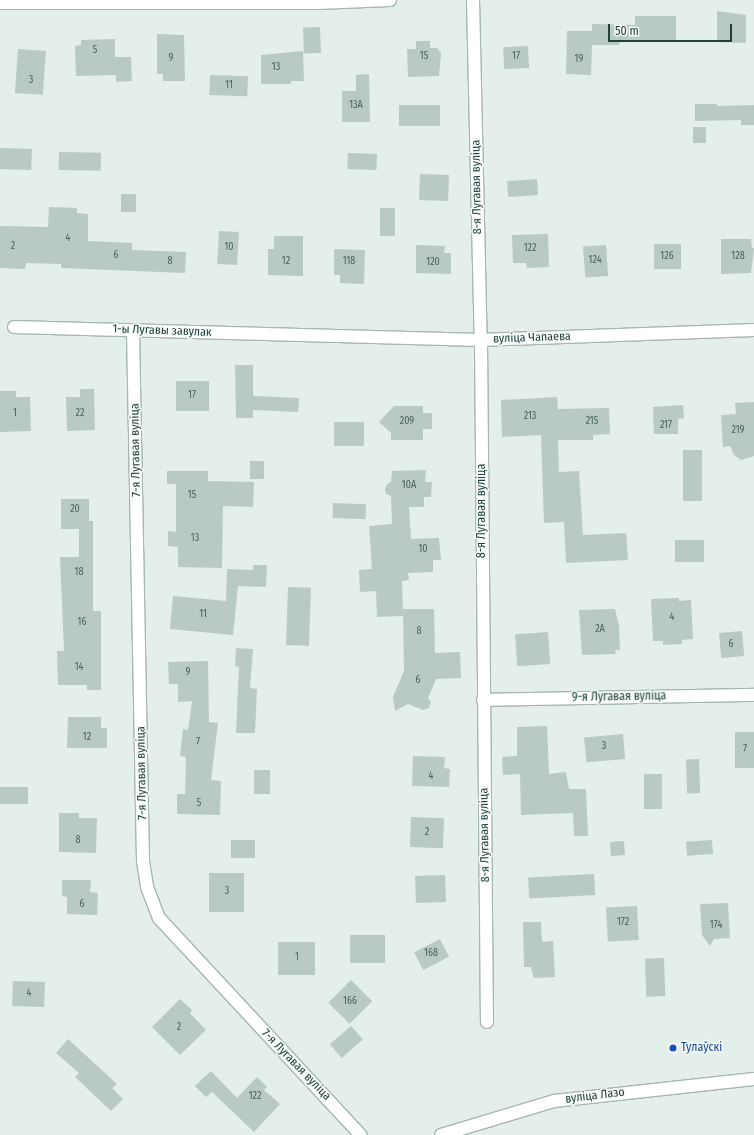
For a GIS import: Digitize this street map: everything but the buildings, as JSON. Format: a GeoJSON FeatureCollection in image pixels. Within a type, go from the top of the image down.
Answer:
{"type":"FeatureCollection","features":[{"type":"Feature","properties":{"kind":"street"},"geometry":{"type":"LineString","coordinates":[[0,3],[318,3],[390,0]]}},
{"type":"Feature","properties":{"kind":"street","name":"8-я Лугавая вуліца"},"geometry":{"type":"LineString","coordinates":[[473,0],[481,340],[487,1022]]}},
{"type":"Feature","properties":{"kind":"street","name":"1-ы Лугавы завулак"},"geometry":{"type":"LineString","coordinates":[[14,327],[310,335]]}},
{"type":"Feature","properties":{"kind":"street","name":"7-я Лугавая вуліца"},"geometry":{"type":"LineString","coordinates":[[133,330],[143,853],[147,887],[159,918],[361,1135]]}},
{"type":"Feature","properties":{"kind":"street","name":"вуліца Чапаева"},"geometry":{"type":"LineString","coordinates":[[310,335],[481,340],[754,330]]}},
{"type":"Feature","properties":{"kind":"street","name":"9-я Лугавая вуліца"},"geometry":{"type":"LineString","coordinates":[[483,700],[754,695]]}},
{"type":"Feature","properties":{"kind":"street","name":"вуліца Лазо"},"geometry":{"type":"LineString","coordinates":[[441,1135],[554,1101],[754,1078]]}},
{"type":"Feature","properties":{"kind":"place","name":"Тулаўскі"},"geometry":{"type":"Point","coordinates":[673,1048]}}]}
